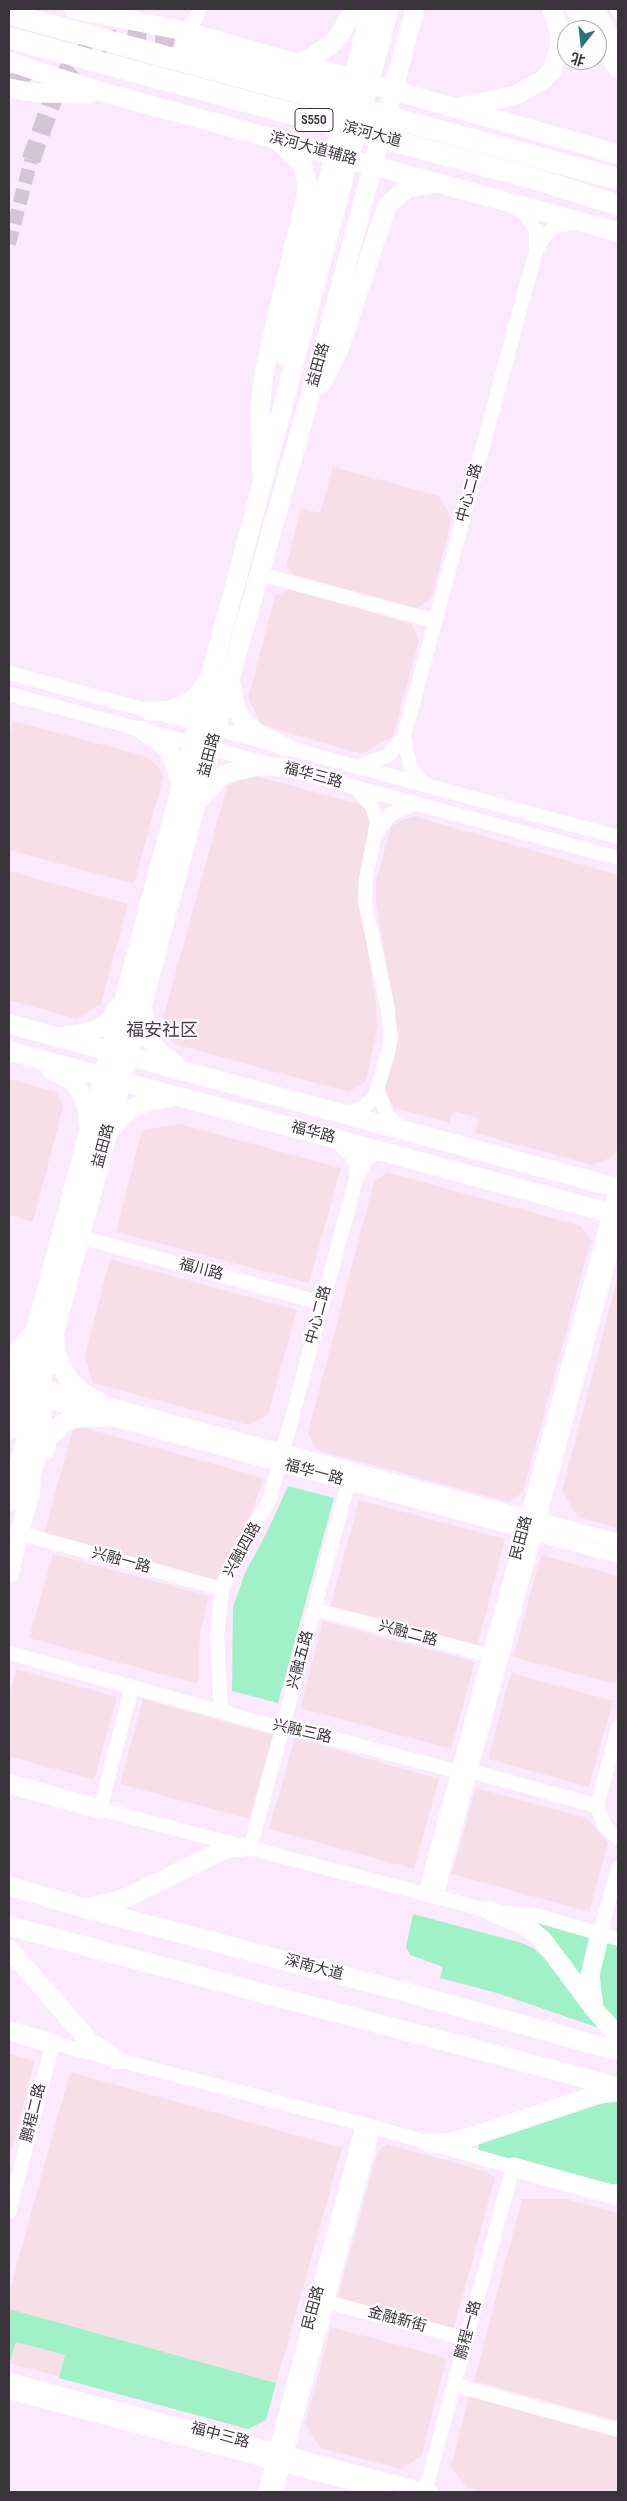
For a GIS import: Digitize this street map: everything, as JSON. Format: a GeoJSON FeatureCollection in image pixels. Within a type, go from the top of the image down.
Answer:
{"type":"FeatureCollection","features":[{"type":"Feature","properties":{"kind":"highway","name":"滨河大道"},"geometry":{"type":"LineString","coordinates":[[9,14],[618,179]]}},
{"type":"Feature","properties":{"kind":"highway","name":"滨河大道"},"geometry":{"type":"LineString","coordinates":[[9,38],[535,179],[618,205]]}},
{"type":"Feature","properties":{"kind":"highway"},"geometry":{"type":"LineString","coordinates":[[538,157],[618,165]]}},
{"type":"Feature","properties":{"kind":"highway"},"geometry":{"type":"LineString","coordinates":[[535,179],[618,214]]}},
{"type":"Feature","properties":{"kind":"main road"},"geometry":{"type":"LineString","coordinates":[[74,9],[181,38],[324,85],[428,100]]}},
{"type":"Feature","properties":{"kind":"main road"},"geometry":{"type":"LineString","coordinates":[[299,62],[311,58],[332,44],[354,9]]}},
{"type":"Feature","properties":{"kind":"main road"},"geometry":{"type":"LineString","coordinates":[[296,335],[364,35],[372,9]]}},
{"type":"Feature","properties":{"kind":"main road","name":"益田路"},"geometry":{"type":"LineString","coordinates":[[135,998],[196,806],[202,746],[223,670],[264,484],[286,401],[296,335],[390,9]]}},
{"type":"Feature","properties":{"kind":"main road","name":"益田路"},"geometry":{"type":"LineString","coordinates":[[223,670],[259,574],[310,400],[415,9]]}},
{"type":"Feature","properties":{"kind":"main road"},"geometry":{"type":"LineString","coordinates":[[406,44],[422,9]]}},
{"type":"Feature","properties":{"kind":"main road"},"geometry":{"type":"LineString","coordinates":[[457,108],[499,101],[530,89],[543,80],[552,70],[560,46],[559,31],[552,9]]}},
{"type":"Feature","properties":{"kind":"main road"},"geometry":{"type":"LineString","coordinates":[[581,9],[618,51]]}},
{"type":"Feature","properties":{"kind":"main road"},"geometry":{"type":"LineString","coordinates":[[181,38],[206,38],[299,62],[618,154]]}},
{"type":"Feature","properties":{"kind":"main road"},"geometry":{"type":"LineString","coordinates":[[607,53],[618,69]]}},
{"type":"Feature","properties":{"kind":"main road","name":"滨河大道辅路"},"geometry":{"type":"LineString","coordinates":[[9,62],[109,94],[618,232]]}},
{"type":"Feature","properties":{"kind":"main road"},"geometry":{"type":"LineString","coordinates":[[9,88],[36,93],[109,94]]}},
{"type":"Feature","properties":{"kind":"main road"},"geometry":{"type":"LineString","coordinates":[[264,484],[260,458],[262,386],[308,187],[302,163],[294,154],[273,138]]}},
{"type":"Feature","properties":{"kind":"main road"},"geometry":{"type":"LineString","coordinates":[[310,400],[324,381],[335,360],[388,205],[407,188],[421,184],[438,184]]}},
{"type":"Feature","properties":{"kind":"main road"},"geometry":{"type":"LineString","coordinates":[[149,711],[166,710],[187,704],[223,670],[236,709],[244,722],[262,736],[285,747]]}},
{"type":"Feature","properties":{"kind":"main road"},"geometry":{"type":"LineString","coordinates":[[142,730],[159,740],[169,752],[175,764],[181,789]]}},
{"type":"Feature","properties":{"kind":"main road","name":"益田路"},"geometry":{"type":"LineString","coordinates":[[46,1329],[135,998],[181,789],[202,746]]}},
{"type":"Feature","properties":{"kind":"main road"},"geometry":{"type":"LineString","coordinates":[[196,806],[206,789],[226,774],[257,766],[279,767]]}},
{"type":"Feature","properties":{"kind":"main road"},"geometry":{"type":"LineString","coordinates":[[57,1037],[87,1033],[100,1028],[135,998],[152,1043],[169,1062],[193,1074]]}},
{"type":"Feature","properties":{"kind":"main road","name":"福华路"},"geometry":{"type":"LineString","coordinates":[[9,1024],[618,1186]]}},
{"type":"Feature","properties":{"kind":"main road"},"geometry":{"type":"LineString","coordinates":[[14,1052],[75,1084],[87,1106],[98,1135],[137,1106],[156,1099],[179,1097]]}},
{"type":"Feature","properties":{"kind":"main road","name":"福华路"},"geometry":{"type":"LineString","coordinates":[[14,1052],[381,1151],[616,1219]]}},
{"type":"Feature","properties":{"kind":"main road","name":"益田路"},"geometry":{"type":"LineString","coordinates":[[9,1430],[80,1237],[98,1135]]}},
{"type":"Feature","properties":{"kind":"main road"},"geometry":{"type":"LineString","coordinates":[[9,1363],[46,1329],[61,1367],[72,1383],[103,1410],[72,1419],[60,1425],[48,1438],[40,1468],[30,1478],[9,1514]]}},
{"type":"Feature","properties":{"kind":"main road"},"geometry":{"type":"LineString","coordinates":[[9,1573],[31,1489],[30,1478],[42,1426],[25,1390]]}},
{"type":"Feature","properties":{"kind":"main road","name":"益田路"},"geometry":{"type":"LineString","coordinates":[[9,1502],[25,1390]]}},
{"type":"Feature","properties":{"kind":"main road"},"geometry":{"type":"LineString","coordinates":[[9,1784],[100,1809]]}},
{"type":"Feature","properties":{"kind":"main road"},"geometry":{"type":"LineString","coordinates":[[84,1908],[134,1895],[220,1851],[231,1848],[246,1848]]}},
{"type":"Feature","properties":{"kind":"main road","name":"深南大道"},"geometry":{"type":"LineString","coordinates":[[9,1886],[84,1908],[425,1997],[618,2051]]}},
{"type":"Feature","properties":{"kind":"main road"},"geometry":{"type":"LineString","coordinates":[[490,1912],[526,1926],[542,1939],[595,2010],[618,2036]]}},
{"type":"Feature","properties":{"kind":"main road"},"geometry":{"type":"LineString","coordinates":[[9,1926],[618,2087]]}},
{"type":"Feature","properties":{"kind":"main road"},"geometry":{"type":"LineString","coordinates":[[595,2010],[590,1989],[590,1975],[600,1934]]}},
{"type":"Feature","properties":{"kind":"main road"},"geometry":{"type":"LineString","coordinates":[[9,1949],[90,2042],[117,2060]]}},
{"type":"Feature","properties":{"kind":"main road"},"geometry":{"type":"LineString","coordinates":[[9,2031],[53,2043]]}},
{"type":"Feature","properties":{"kind":"main road"},"geometry":{"type":"LineString","coordinates":[[428,2143],[446,2143],[466,2139],[600,2094],[618,2092]]}},
{"type":"Feature","properties":{"kind":"main road"},"geometry":{"type":"LineString","coordinates":[[513,2167],[618,2196]]}},
{"type":"Feature","properties":{"kind":"street"},"geometry":{"type":"LineString","coordinates":[[181,38],[191,27],[198,13]]}},
{"type":"Feature","properties":{"kind":"street"},"geometry":{"type":"LineString","coordinates":[[198,13],[197,26],[206,38]]}},
{"type":"Feature","properties":{"kind":"street","name":"中心二路"},"geometry":{"type":"LineString","coordinates":[[510,204],[525,214],[532,223],[536,233],[536,251]]}},
{"type":"Feature","properties":{"kind":"street","name":"中心二路"},"geometry":{"type":"LineString","coordinates":[[357,767],[389,755],[404,736],[536,251],[543,238],[554,227],[568,222],[580,222]]}},
{"type":"Feature","properties":{"kind":"street"},"geometry":{"type":"LineString","coordinates":[[259,574],[435,621]]}},
{"type":"Feature","properties":{"kind":"street","name":"福华三路"},"geometry":{"type":"LineString","coordinates":[[9,673],[618,837]]}},
{"type":"Feature","properties":{"kind":"street","name":"福华三路"},"geometry":{"type":"LineString","coordinates":[[10,698],[142,730],[618,858]]}},
{"type":"Feature","properties":{"kind":"street","name":"中心二路"},"geometry":{"type":"LineString","coordinates":[[404,736],[410,766],[418,778],[431,787]]}},
{"type":"Feature","properties":{"kind":"street"},"geometry":{"type":"LineString","coordinates":[[342,1113],[366,1106],[378,1091],[388,1053],[391,1029],[365,902],[366,879],[376,834],[375,812],[356,788]]}},
{"type":"Feature","properties":{"kind":"street"},"geometry":{"type":"LineString","coordinates":[[376,834],[389,815],[414,804]]}},
{"type":"Feature","properties":{"kind":"street"},"geometry":{"type":"LineString","coordinates":[[378,1091],[387,1115],[403,1130]]}},
{"type":"Feature","properties":{"kind":"street","name":"中心二路"},"geometry":{"type":"LineString","coordinates":[[281,1458],[356,1179],[357,1169],[352,1156],[332,1138]]}},
{"type":"Feature","properties":{"kind":"street","name":"中心二路"},"geometry":{"type":"LineString","coordinates":[[356,1179],[367,1158],[381,1151]]}},
{"type":"Feature","properties":{"kind":"street","name":"民田路"},"geometry":{"type":"LineString","coordinates":[[431,1895],[616,1219],[618,1186]]}},
{"type":"Feature","properties":{"kind":"street","name":"福川路"},"geometry":{"type":"LineString","coordinates":[[80,1237],[322,1304]]}},
{"type":"Feature","properties":{"kind":"street","name":"福华一路"},"geometry":{"type":"LineString","coordinates":[[25,1390],[532,1525],[618,1541]]}},
{"type":"Feature","properties":{"kind":"street","name":"兴融四路"},"geometry":{"type":"LineString","coordinates":[[221,1711],[217,1638],[222,1590],[230,1570],[268,1505],[281,1458]]}},
{"type":"Feature","properties":{"kind":"street","name":"兴融五路"},"geometry":{"type":"LineString","coordinates":[[246,1848],[283,1727],[350,1476]]}},
{"type":"Feature","properties":{"kind":"street","name":"福华一路"},"geometry":{"type":"LineString","coordinates":[[532,1525],[618,1556]]}},
{"type":"Feature","properties":{"kind":"street","name":"兴融一路"},"geometry":{"type":"LineString","coordinates":[[19,1533],[222,1590]]}},
{"type":"Feature","properties":{"kind":"street","name":"兴融二路"},"geometry":{"type":"LineString","coordinates":[[314,1609],[496,1657]]}},
{"type":"Feature","properties":{"kind":"street","name":"兴融三路"},"geometry":{"type":"LineString","coordinates":[[9,1653],[221,1711],[597,1806]]}},
{"type":"Feature","properties":{"kind":"street"},"geometry":{"type":"LineString","coordinates":[[132,1687],[100,1809],[490,1912],[538,1916],[618,1939]]}},
{"type":"Feature","properties":{"kind":"street"},"geometry":{"type":"LineString","coordinates":[[618,1728],[597,1806],[604,1825],[618,1838]]}},
{"type":"Feature","properties":{"kind":"street"},"geometry":{"type":"LineString","coordinates":[[600,1934],[618,1868]]}},
{"type":"Feature","properties":{"kind":"street"},"geometry":{"type":"LineString","coordinates":[[53,2043],[368,2126],[513,2167]]}},
{"type":"Feature","properties":{"kind":"street","name":"鹏程二路"},"geometry":{"type":"LineString","coordinates":[[9,2212],[53,2043]]}},
{"type":"Feature","properties":{"kind":"street","name":"民田路"},"geometry":{"type":"LineString","coordinates":[[264,2492],[279,2458],[327,2302],[368,2126]]}},
{"type":"Feature","properties":{"kind":"street","name":"民田路"},"geometry":{"type":"LineString","coordinates":[[276,2492],[279,2458],[368,2126]]}},
{"type":"Feature","properties":{"kind":"street","name":"鹏程一路"},"geometry":{"type":"LineString","coordinates":[[427,2492],[513,2167]]}},
{"type":"Feature","properties":{"kind":"street","name":"金融新街"},"geometry":{"type":"LineString","coordinates":[[327,2302],[467,2339]]}},
{"type":"Feature","properties":{"kind":"street","name":"福中三路"},"geometry":{"type":"LineString","coordinates":[[9,2380],[279,2458],[384,2492]]}},
{"type":"Feature","properties":{"kind":"street"},"geometry":{"type":"LineString","coordinates":[[454,2385],[618,2430]]}},
{"type":"Feature","properties":{"kind":"street","name":"福中三路"},"geometry":{"type":"LineString","coordinates":[[9,2392],[427,2492]]}},
{"type":"Feature","properties":{"kind":"shaded area"},"geometry":{"type":"Polygon","coordinates":[[[333,467],[439,496],[452,519],[431,599],[417,608],[294,575],[286,566],[301,508],[320,513],[333,467]]]}},
{"type":"Feature","properties":{"kind":"shaded area"},"geometry":{"type":"Polygon","coordinates":[[[290,589],[412,624],[419,640],[393,736],[362,754],[262,725],[248,699],[275,596],[290,589]]]}},
{"type":"Feature","properties":{"kind":"shaded area"},"geometry":{"type":"Polygon","coordinates":[[[13,721],[149,757],[164,774],[134,884],[9,850],[9,738],[13,721]]]}},
{"type":"Feature","properties":{"kind":"shaded area"},"geometry":{"type":"Polygon","coordinates":[[[248,774],[362,805],[375,821],[360,902],[376,1004],[377,1029],[366,1082],[348,1092],[174,1044],[161,1026],[227,786],[248,774]]]}},
{"type":"Feature","properties":{"kind":"shaded area"},"geometry":{"type":"Polygon","coordinates":[[[413,816],[618,875],[618,1142],[616,1152],[610,1158],[592,1165],[475,1133],[479,1118],[453,1111],[449,1123],[395,1108],[383,1091],[396,1032],[395,1008],[376,904],[376,882],[391,826],[413,816]]]}},
{"type":"Feature","properties":{"kind":"shaded area"},"geometry":{"type":"Polygon","coordinates":[[[9,871],[128,904],[101,1004],[77,1019],[9,1000],[9,871]]]}},
{"type":"Feature","properties":{"kind":"shaded area"},"geometry":{"type":"Polygon","coordinates":[[[9,1079],[56,1092],[63,1107],[33,1222],[9,1215],[9,1079]]]}},
{"type":"Feature","properties":{"kind":"shaded area"},"geometry":{"type":"Polygon","coordinates":[[[180,1124],[341,1168],[309,1283],[116,1232],[142,1130],[180,1124]]]}},
{"type":"Feature","properties":{"kind":"shaded area"},"geometry":{"type":"Polygon","coordinates":[[[387,1172],[581,1226],[591,1240],[523,1492],[509,1502],[317,1450],[308,1433],[374,1182],[387,1172]]]}},
{"type":"Feature","properties":{"kind":"shaded area"},"geometry":{"type":"Polygon","coordinates":[[[110,1259],[297,1310],[268,1415],[249,1425],[93,1383],[85,1355],[110,1259]]]}},
{"type":"Feature","properties":{"kind":"shaded area"},"geometry":{"type":"Polygon","coordinates":[[[618,1276],[618,1528],[578,1517],[562,1491],[618,1276]]]}},
{"type":"Feature","properties":{"kind":"shaded area"},"geometry":{"type":"Polygon","coordinates":[[[74,1425],[264,1478],[252,1512],[215,1582],[44,1534],[74,1425]]]}},
{"type":"Feature","properties":{"kind":"shaded area"},"geometry":{"type":"Polygon","coordinates":[[[359,1500],[505,1539],[477,1647],[330,1608],[359,1500]]]}},
{"type":"Feature","properties":{"kind":"shaded area"},"geometry":{"type":"Polygon","coordinates":[[[53,1554],[209,1596],[200,1635],[198,1684],[29,1638],[53,1554]]]}},
{"type":"Feature","properties":{"kind":"shaded area"},"geometry":{"type":"Polygon","coordinates":[[[541,1555],[618,1576],[618,1674],[615,1684],[513,1657],[541,1555]]]}},
{"type":"Feature","properties":{"kind":"shaded area"},"geometry":{"type":"Polygon","coordinates":[[[323,1621],[475,1662],[451,1749],[300,1708],[323,1621]]]}},
{"type":"Feature","properties":{"kind":"shaded area"},"geometry":{"type":"Polygon","coordinates":[[[16,1669],[117,1697],[94,1780],[9,1756],[9,1696],[16,1669]]]}},
{"type":"Feature","properties":{"kind":"shaded area"},"geometry":{"type":"Polygon","coordinates":[[[511,1673],[613,1701],[589,1787],[488,1759],[511,1673]]]}},
{"type":"Feature","properties":{"kind":"shaded area"},"geometry":{"type":"Polygon","coordinates":[[[143,1699],[273,1735],[249,1819],[120,1784],[143,1699]]]}},
{"type":"Feature","properties":{"kind":"shaded area"},"geometry":{"type":"Polygon","coordinates":[[[295,1738],[439,1779],[414,1869],[269,1829],[295,1738]]]}},
{"type":"Feature","properties":{"kind":"shaded area"},"geometry":{"type":"Polygon","coordinates":[[[476,1788],[587,1818],[608,1843],[589,1912],[452,1874],[476,1788]]]}},
{"type":"Feature","properties":{"kind":"shaded area"},"geometry":{"type":"Polygon","coordinates":[[[9,2054],[35,2061],[9,2159],[9,2054]]]}},
{"type":"Feature","properties":{"kind":"shaded area"},"geometry":{"type":"Polygon","coordinates":[[[70,2072],[342,2148],[266,2420],[248,2429],[9,2363],[9,2293],[70,2072]]]}},
{"type":"Feature","properties":{"kind":"shaded area"},"geometry":{"type":"Polygon","coordinates":[[[387,2144],[488,2172],[495,2178],[453,2331],[337,2300],[378,2150],[387,2144]]]}},
{"type":"Feature","properties":{"kind":"shaded area"},"geometry":{"type":"Polygon","coordinates":[[[522,2199],[566,2199],[618,2213],[618,2421],[474,2381],[522,2199]]]}},
{"type":"Feature","properties":{"kind":"shaded area"},"geometry":{"type":"Polygon","coordinates":[[[331,2327],[447,2358],[421,2456],[401,2469],[320,2448],[305,2424],[331,2327]]]}},
{"type":"Feature","properties":{"kind":"shaded area"},"geometry":{"type":"Polygon","coordinates":[[[469,2395],[618,2436],[618,2492],[483,2492],[468,2488],[451,2467],[469,2395]]]}},
{"type":"Feature","properties":{"kind":"green space"},"geometry":{"type":"Polygon","coordinates":[[[288,1486],[334,1498],[278,1703],[232,1691],[233,1607],[245,1573],[267,1532],[288,1486]]]}},
{"type":"Feature","properties":{"kind":"green space"},"geometry":{"type":"Polygon","coordinates":[[[413,1914],[522,1943],[533,1948],[546,1959],[599,2028],[497,1993],[440,1978],[443,1967],[410,1955],[406,1947],[413,1914]]]}},
{"type":"Feature","properties":{"kind":"green space"},"geometry":{"type":"Polygon","coordinates":[[[529,1921],[594,1937],[587,1989],[529,1921]]]}},
{"type":"Feature","properties":{"kind":"green space"},"geometry":{"type":"Polygon","coordinates":[[[605,1940],[618,1943],[618,2023],[608,2015],[598,1998],[597,1986],[605,1940]]]}},
{"type":"Feature","properties":{"kind":"green space"},"geometry":{"type":"Polygon","coordinates":[[[606,2098],[618,2099],[618,2184],[609,2184],[488,2156],[478,2151],[479,2143],[606,2098]]]}},
{"type":"Feature","properties":{"kind":"green space"},"geometry":{"type":"Polygon","coordinates":[[[9,2309],[276,2383],[266,2420],[248,2429],[59,2378],[65,2355],[16,2342],[9,2364],[9,2309]]]}},
{"type":"Feature","properties":{"kind":"tunnel"},"geometry":{"type":"LineString","coordinates":[[31,160],[56,90],[68,70],[87,49],[119,38],[156,41],[184,46]]}},
{"type":"Feature","properties":{"kind":"tunnel"},"geometry":{"type":"LineString","coordinates":[[9,77],[25,84],[36,95]]}},
{"type":"Feature","properties":{"kind":"tunnel"},"geometry":{"type":"LineString","coordinates":[[9,244],[31,160]]}},
{"type":"Feature","properties":{"kind":"district","name":"福安社区"},"geometry":{"type":"Point","coordinates":[162,1031]}}]}
